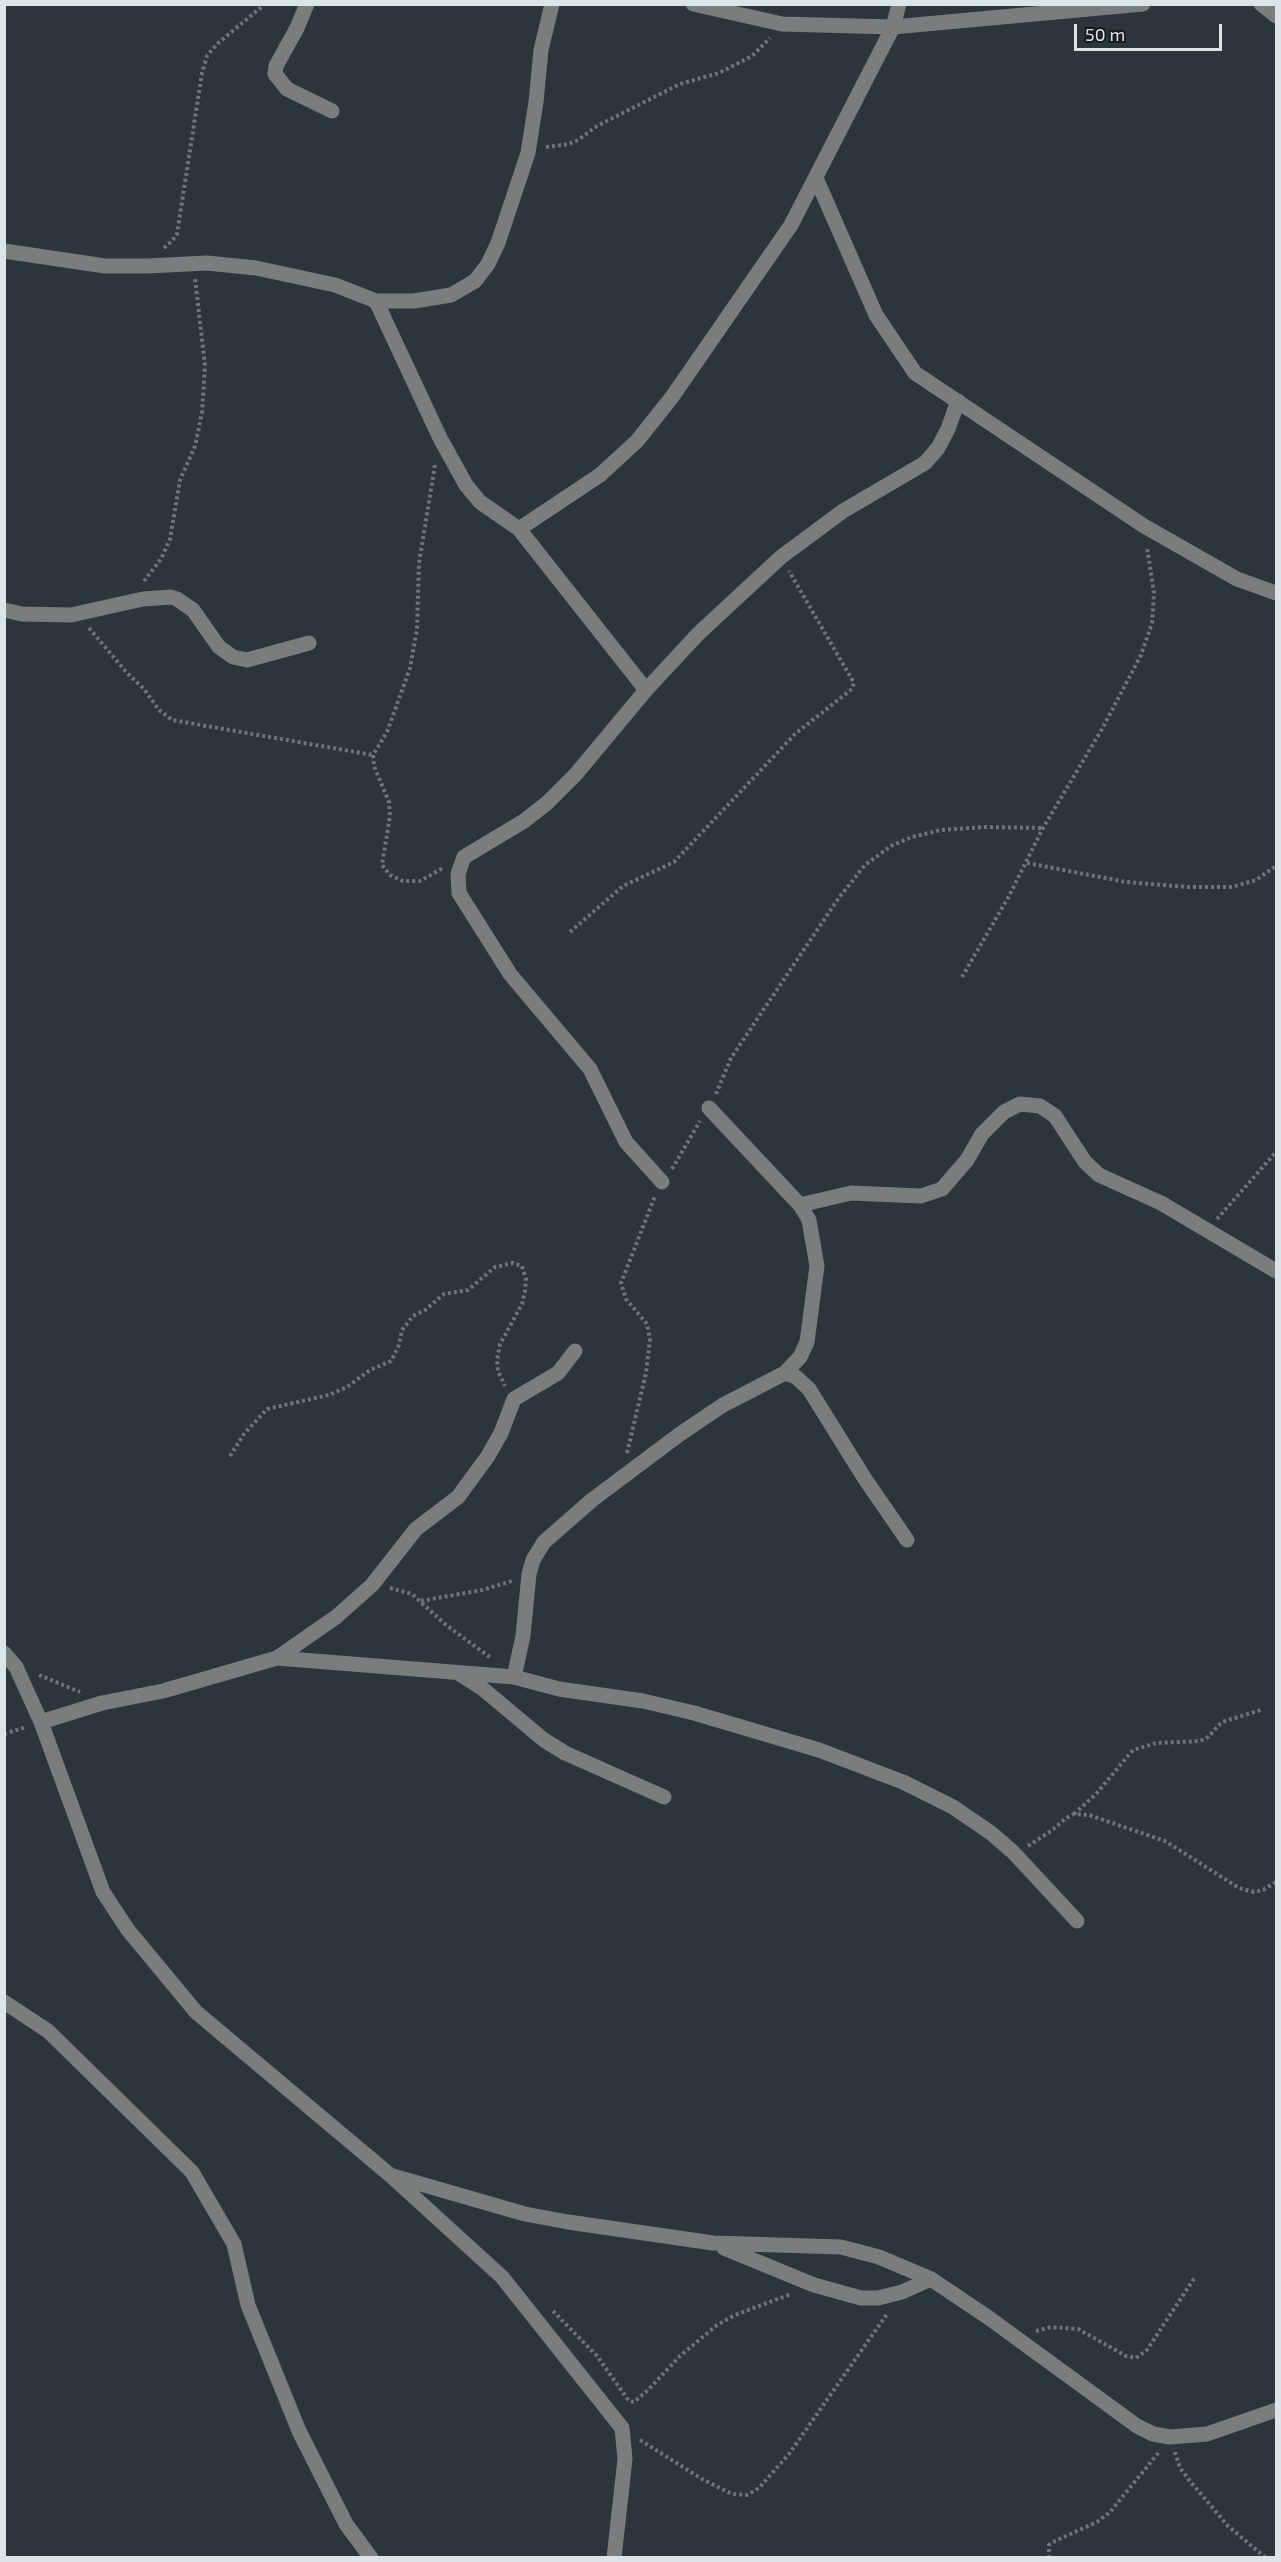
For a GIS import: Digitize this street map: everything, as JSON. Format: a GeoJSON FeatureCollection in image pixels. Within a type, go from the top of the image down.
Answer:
{"type":"FeatureCollection","features":[{"type":"Feature","properties":{"kind":"street"},"geometry":{"type":"LineString","coordinates":[[307,4],[276,66],[275,74],[287,89],[332,111]]}},
{"type":"Feature","properties":{"kind":"street"},"geometry":{"type":"LineString","coordinates":[[4,251],[105,266],[193,262],[242,266],[335,285],[376,301],[414,301],[451,295],[475,280],[488,264],[498,243],[528,153],[541,50],[552,4]]}},
{"type":"Feature","properties":{"kind":"street"},"geometry":{"type":"LineString","coordinates":[[693,4],[782,24],[893,27],[1143,4]]}},
{"type":"Feature","properties":{"kind":"street"},"geometry":{"type":"LineString","coordinates":[[519,530],[600,475],[637,441],[672,397],[791,225],[893,27],[899,4]]}},
{"type":"Feature","properties":{"kind":"street"},"geometry":{"type":"LineString","coordinates":[[1262,4],[1276,16]]}},
{"type":"Feature","properties":{"kind":"street"},"geometry":{"type":"LineString","coordinates":[[816,178],[876,315],[896,348],[915,373],[1144,526],[1237,579],[1276,592]]}},
{"type":"Feature","properties":{"kind":"street"},"geometry":{"type":"LineString","coordinates":[[376,301],[440,438],[466,485],[480,502],[519,530],[646,690]]}},
{"type":"Feature","properties":{"kind":"street"},"geometry":{"type":"LineString","coordinates":[[662,1182],[627,1142],[590,1069],[510,974],[459,893],[458,874],[464,857],[524,821],[547,803],[576,774],[646,690],[698,634],[781,557],[843,511],[925,463],[938,448],[958,401]]}},
{"type":"Feature","properties":{"kind":"street"},"geometry":{"type":"LineString","coordinates":[[4,610],[41,616],[78,615],[164,597],[177,599],[193,610],[219,647],[233,657],[243,660],[309,643]]}},
{"type":"Feature","properties":{"kind":"street"},"geometry":{"type":"LineString","coordinates":[[800,1205],[851,1193],[921,1196],[942,1189],[967,1160],[982,1134],[1004,1112],[1020,1104],[1040,1106],[1054,1116],[1085,1162],[1099,1175],[1161,1203],[1276,1271]]}},
{"type":"Feature","properties":{"kind":"street"},"geometry":{"type":"LineString","coordinates":[[514,1677],[523,1636],[529,1574],[533,1560],[544,1542],[592,1500],[680,1434],[723,1405],[785,1373],[800,1357],[807,1342],[816,1266],[809,1220],[800,1205],[710,1108]]}},
{"type":"Feature","properties":{"kind":"street"},"geometry":{"type":"LineString","coordinates":[[41,1722],[102,1703],[163,1691],[277,1658],[336,1617],[372,1585],[416,1529],[458,1497],[475,1477],[501,1433],[514,1399],[558,1373],[575,1351]]}},
{"type":"Feature","properties":{"kind":"street"},"geometry":{"type":"LineString","coordinates":[[785,1373],[796,1377],[809,1389],[865,1479],[907,1540]]}},
{"type":"Feature","properties":{"kind":"street"},"geometry":{"type":"LineString","coordinates":[[4,1653],[41,1722],[103,1892],[128,1930],[196,2012],[390,2175],[502,2277],[621,2428],[625,2459],[614,2558]]}},
{"type":"Feature","properties":{"kind":"street"},"geometry":{"type":"LineString","coordinates":[[277,1658],[514,1677],[560,1689],[643,1701],[694,1713],[819,1750],[903,1782],[953,1807],[1013,1852],[1077,1921]]}},
{"type":"Feature","properties":{"kind":"street"},"geometry":{"type":"LineString","coordinates":[[456,1672],[483,1689],[558,1749],[664,1797]]}},
{"type":"Feature","properties":{"kind":"street"},"geometry":{"type":"LineString","coordinates":[[4,2002],[48,2031],[192,2172],[234,2244],[248,2305],[299,2431],[346,2524],[370,2558]]}},
{"type":"Feature","properties":{"kind":"street"},"geometry":{"type":"LineString","coordinates":[[390,2175],[525,2214],[568,2222],[713,2243],[841,2247],[879,2257],[931,2279],[1016,2337],[1137,2426],[1153,2434],[1170,2437],[1207,2434],[1276,2410]]}},
{"type":"Feature","properties":{"kind":"street"},"geometry":{"type":"LineString","coordinates":[[713,2243],[814,2285],[861,2298],[878,2298],[902,2292],[931,2279]]}},
{"type":"Feature","properties":{"kind":"path"},"geometry":{"type":"LineString","coordinates":[[142,266],[177,234],[202,72],[207,56],[217,44],[265,4]]}},
{"type":"Feature","properties":{"kind":"path"},"geometry":{"type":"LineString","coordinates":[[528,153],[542,147],[569,144],[597,126],[680,84],[719,73],[753,56],[782,24]]}},
{"type":"Feature","properties":{"kind":"path"},"geometry":{"type":"LineString","coordinates":[[127,603],[161,559],[170,539],[180,480],[195,446],[202,413],[205,366],[193,262]]}},
{"type":"Feature","properties":{"kind":"path"},"geometry":{"type":"LineString","coordinates":[[440,438],[419,563],[417,629],[410,668],[387,732],[373,755],[374,766],[389,802],[390,816],[382,865],[390,875],[403,881],[420,881],[464,857]]}},
{"type":"Feature","properties":{"kind":"path"},"geometry":{"type":"LineString","coordinates":[[962,977],[1027,863],[1043,828],[1102,729],[1141,655],[1152,623],[1154,593],[1144,526]]}},
{"type":"Feature","properties":{"kind":"path"},"geometry":{"type":"LineString","coordinates":[[570,932],[623,886],[674,862],[795,734],[852,689],[854,683],[781,557]]}},
{"type":"Feature","properties":{"kind":"path"},"geometry":{"type":"LineString","coordinates":[[78,615],[127,673],[144,689],[159,710],[172,720],[373,755]]}},
{"type":"Feature","properties":{"kind":"path"},"geometry":{"type":"LineString","coordinates":[[622,1478],[646,1373],[650,1339],[647,1324],[626,1299],[621,1284],[650,1206],[662,1182],[678,1161],[710,1108],[731,1058],[838,899],[865,865],[891,846],[912,837],[941,830],[984,827],[1043,828]]}},
{"type":"Feature","properties":{"kind":"path"},"geometry":{"type":"LineString","coordinates":[[1027,863],[1126,882],[1186,887],[1232,887],[1256,880],[1276,866]]}},
{"type":"Feature","properties":{"kind":"path"},"geometry":{"type":"LineString","coordinates":[[1208,1229],[1276,1152]]}},
{"type":"Feature","properties":{"kind":"path"},"geometry":{"type":"LineString","coordinates":[[230,1456],[244,1434],[267,1409],[329,1395],[347,1387],[370,1370],[391,1362],[399,1345],[402,1329],[413,1316],[425,1310],[444,1294],[468,1290],[495,1267],[513,1263],[522,1266],[526,1279],[525,1291],[522,1304],[500,1344],[497,1360],[498,1371],[514,1399]]}},
{"type":"Feature","properties":{"kind":"path"},"geometry":{"type":"LineString","coordinates":[[421,1601],[482,1590],[529,1574]]}},
{"type":"Feature","properties":{"kind":"path"},"geometry":{"type":"LineString","coordinates":[[372,1585],[402,1590],[421,1601],[446,1625],[482,1650],[514,1677]]}},
{"type":"Feature","properties":{"kind":"path"},"geometry":{"type":"LineString","coordinates":[[10,1667],[66,1685],[102,1703]]}},
{"type":"Feature","properties":{"kind":"path"},"geometry":{"type":"LineString","coordinates":[[1013,1852],[1034,1844],[1074,1814],[1096,1794],[1133,1750],[1156,1743],[1200,1741],[1208,1737],[1222,1722],[1261,1710]]}},
{"type":"Feature","properties":{"kind":"path"},"geometry":{"type":"LineString","coordinates":[[1074,1814],[1089,1815],[1165,1841],[1239,1888],[1254,1892],[1263,1890],[1276,1882]]}},
{"type":"Feature","properties":{"kind":"path"},"geometry":{"type":"LineString","coordinates":[[1016,2337],[1051,2327],[1070,2328],[1092,2336],[1126,2356],[1140,2356],[1147,2350],[1195,2277]]}},
{"type":"Feature","properties":{"kind":"path"},"geometry":{"type":"LineString","coordinates":[[545,2305],[597,2356],[629,2401],[633,2402],[648,2390],[680,2356],[717,2325],[735,2314],[814,2285]]}},
{"type":"Feature","properties":{"kind":"path"},"geometry":{"type":"LineString","coordinates":[[621,2428],[702,2479],[732,2494],[747,2495],[759,2488],[789,2454],[902,2292]]}},
{"type":"Feature","properties":{"kind":"path"},"geometry":{"type":"LineString","coordinates":[[1049,2558],[1049,2546],[1055,2541],[1097,2522],[1110,2512],[1170,2437]]}},
{"type":"Feature","properties":{"kind":"path"},"geometry":{"type":"LineString","coordinates":[[1170,2437],[1180,2468],[1189,2480],[1228,2526],[1266,2558]]}}]}
